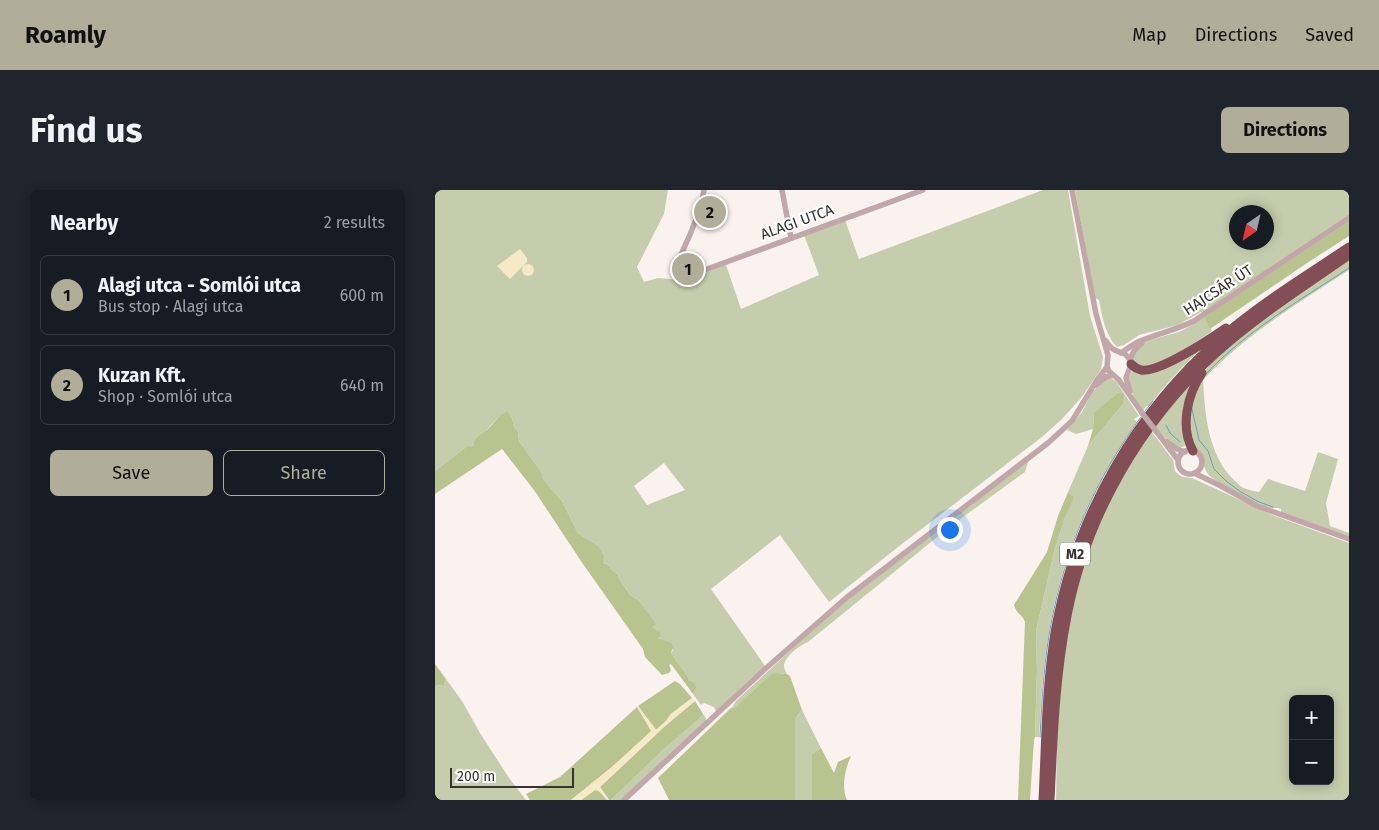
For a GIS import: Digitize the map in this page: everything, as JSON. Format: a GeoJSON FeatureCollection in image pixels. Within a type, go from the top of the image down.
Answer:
{"type":"FeatureCollection","features":[{"type":"Feature","properties":{"kind":"highway","name":"M2"},"geometry":{"type":"LineString","coordinates":[[1043,800],[1049,681],[1056,628],[1066,582],[1085,527],[1122,454],[1162,398],[1210,348],[1254,311],[1349,247]]}},
{"type":"Feature","properties":{"kind":"highway","name":"M2"},"geometry":{"type":"LineString","coordinates":[[1050,800],[1054,712],[1067,614],[1082,558],[1103,506],[1129,458],[1169,403],[1211,358],[1277,305],[1349,256]]}},
{"type":"Feature","properties":{"kind":"highway"},"geometry":{"type":"LineString","coordinates":[[1131,362],[1139,370],[1163,365],[1254,311]]}},
{"type":"Feature","properties":{"kind":"highway"},"geometry":{"type":"LineString","coordinates":[[1189,451],[1187,421],[1189,402],[1197,381],[1211,358]]}},
{"type":"Feature","properties":{"kind":"street","name":"ALAGI UTCA"},"geometry":{"type":"LineString","coordinates":[[704,190],[701,206],[692,231],[676,266],[675,276],[680,279],[923,190]]}},
{"type":"Feature","properties":{"kind":"street"},"geometry":{"type":"LineString","coordinates":[[782,190],[791,238]]}},
{"type":"Feature","properties":{"kind":"street"},"geometry":{"type":"LineString","coordinates":[[624,800],[764,670],[846,598],[1048,443],[1072,421],[1107,367],[1108,359],[1081,240],[1072,190]]}},
{"type":"Feature","properties":{"kind":"street","name":"HAJCSÁR ÚT"},"geometry":{"type":"LineString","coordinates":[[1119,353],[1137,343],[1181,328],[1194,321],[1349,218]]}},
{"type":"Feature","properties":{"kind":"street"},"geometry":{"type":"LineString","coordinates":[[1100,329],[1110,347],[1128,357],[1131,362]]}},
{"type":"Feature","properties":{"kind":"street"},"geometry":{"type":"LineString","coordinates":[[1133,400],[1126,382],[1127,373],[1131,362],[1131,354],[1145,340]]}},
{"type":"Feature","properties":{"kind":"street"},"geometry":{"type":"LineString","coordinates":[[1108,359],[1110,356],[1119,353]]}},
{"type":"Feature","properties":{"kind":"street"},"geometry":{"type":"LineString","coordinates":[[1107,367],[1178,460],[1182,471],[1188,474],[1194,473],[1201,467]]}},
{"type":"Feature","properties":{"kind":"street"},"geometry":{"type":"LineString","coordinates":[[1091,389],[1105,377],[1120,376],[1127,373]]}},
{"type":"Feature","properties":{"kind":"street"},"geometry":{"type":"LineString","coordinates":[[1163,440],[1177,449],[1197,453],[1201,459],[1201,467],[1219,486]]}},
{"type":"Feature","properties":{"kind":"street"},"geometry":{"type":"LineString","coordinates":[[1178,460],[1182,454],[1189,451]]}},
{"type":"Feature","properties":{"kind":"street"},"geometry":{"type":"LineString","coordinates":[[1194,473],[1257,506],[1349,539]]}},
{"type":"Feature","properties":{"kind":"green space"},"geometry":{"type":"Polygon","coordinates":[[[435,190],[668,190],[664,214],[637,267],[644,282],[658,278],[681,280],[726,265],[741,309],[819,275],[804,235],[845,220],[859,259],[1043,190],[1068,190],[1090,316],[1103,357],[1101,369],[1081,398],[1042,437],[829,602],[780,535],[711,589],[765,666],[716,712],[714,707],[704,703],[701,705],[693,694],[696,690],[671,653],[673,650],[658,637],[658,632],[651,627],[638,600],[630,595],[618,575],[607,564],[603,563],[598,546],[578,533],[562,501],[542,478],[542,473],[519,441],[518,432],[508,411],[494,422],[474,447],[466,447],[435,471],[435,190]],[[664,463],[634,486],[647,505],[685,490],[664,463]]]}},
{"type":"Feature","properties":{"kind":"green space"},"geometry":{"type":"Polygon","coordinates":[[[1075,190],[1349,190],[1349,221],[1204,317],[1201,312],[1178,325],[1139,335],[1124,345],[1117,347],[1107,331],[1099,300],[1095,298],[1075,190]]]}},
{"type":"Feature","properties":{"kind":"green space"},"geometry":{"type":"Polygon","coordinates":[[[1349,221],[1349,236],[1210,329],[1204,317],[1349,221]]]}},
{"type":"Feature","properties":{"kind":"green space"},"geometry":{"type":"Polygon","coordinates":[[[1349,258],[1349,270],[1291,307],[1254,334],[1236,348],[1203,380],[1207,420],[1214,447],[1226,471],[1235,481],[1249,490],[1259,492],[1268,479],[1305,491],[1318,452],[1338,459],[1326,503],[1330,526],[1349,533],[1349,536],[1283,513],[1281,509],[1270,508],[1256,503],[1215,480],[1207,472],[1200,454],[1193,447],[1188,414],[1201,376],[1218,355],[1277,307],[1349,258]]]}},
{"type":"Feature","properties":{"kind":"green space"},"geometry":{"type":"Polygon","coordinates":[[[1204,317],[1212,331],[1175,355],[1152,365],[1143,366],[1133,361],[1134,352],[1138,347],[1152,340],[1181,331],[1204,317]]]}},
{"type":"Feature","properties":{"kind":"green space"},"geometry":{"type":"Polygon","coordinates":[[[1210,340],[1143,411],[1127,381],[1132,371],[1139,372],[1210,340]]]}},
{"type":"Feature","properties":{"kind":"green space"},"geometry":{"type":"Polygon","coordinates":[[[1195,377],[1184,404],[1183,426],[1185,446],[1179,448],[1166,439],[1155,426],[1195,377]]]}},
{"type":"Feature","properties":{"kind":"green space"},"geometry":{"type":"Polygon","coordinates":[[[1110,378],[1116,381],[1139,416],[1134,419],[1137,422],[1116,454],[1091,499],[1063,570],[1051,620],[1045,657],[1039,737],[1035,737],[1036,631],[1054,552],[1073,497],[1068,492],[1088,446],[1123,404],[1094,413],[1093,429],[1076,434],[1067,430],[1082,412],[1093,391],[1110,378]]]}},
{"type":"Feature","properties":{"kind":"green space"},"geometry":{"type":"Polygon","coordinates":[[[1118,393],[1124,394],[1123,404],[1088,446],[1093,429],[1094,413],[1118,393]]]}},
{"type":"Feature","properties":{"kind":"green space"},"geometry":{"type":"Polygon","coordinates":[[[508,411],[518,432],[519,441],[542,473],[542,478],[562,501],[578,533],[598,546],[604,556],[603,563],[607,564],[618,575],[630,595],[638,600],[656,624],[652,627],[659,631],[661,636],[658,638],[671,643],[673,647],[671,653],[689,678],[688,680],[696,686],[693,694],[671,664],[669,665],[671,670],[669,673],[662,675],[645,657],[643,649],[534,490],[502,449],[435,494],[435,471],[466,447],[474,446],[477,437],[508,411]]]}},
{"type":"Feature","properties":{"kind":"green space"},"geometry":{"type":"Polygon","coordinates":[[[1151,431],[1173,460],[1175,471],[1179,475],[1192,478],[1275,516],[1349,543],[1349,800],[1056,800],[1058,685],[1064,638],[1084,558],[1120,479],[1151,431]]]}},
{"type":"Feature","properties":{"kind":"green space"},"geometry":{"type":"Polygon","coordinates":[[[1029,459],[1025,472],[952,525],[808,642],[793,652],[785,663],[784,667],[787,674],[777,673],[736,707],[732,708],[736,701],[847,598],[1029,459]]]}},
{"type":"Feature","properties":{"kind":"green space"},"geometry":{"type":"Polygon","coordinates":[[[1068,492],[1074,497],[1064,520],[1054,552],[1036,631],[1035,737],[1030,800],[1018,800],[1025,622],[1014,605],[1047,552],[1058,516],[1068,492]]]}},
{"type":"Feature","properties":{"kind":"green space"},"geometry":{"type":"Polygon","coordinates":[[[435,664],[446,679],[444,685],[435,686],[435,664]]]}},
{"type":"Feature","properties":{"kind":"green space"},"geometry":{"type":"Polygon","coordinates":[[[777,673],[790,676],[802,710],[795,719],[795,800],[669,800],[658,778],[731,708],[736,707],[772,674],[777,673]]]}},
{"type":"Feature","properties":{"kind":"green space"},"geometry":{"type":"Polygon","coordinates":[[[446,679],[462,701],[509,778],[526,800],[435,800],[435,686],[444,685],[446,679]]]}},
{"type":"Feature","properties":{"kind":"green space"},"geometry":{"type":"Polygon","coordinates":[[[675,681],[692,698],[671,714],[656,730],[638,706],[675,681]]]}},
{"type":"Feature","properties":{"kind":"green space"},"geometry":{"type":"Polygon","coordinates":[[[695,701],[703,714],[700,718],[609,800],[600,787],[665,726],[695,701]]]}},
{"type":"Feature","properties":{"kind":"green space"},"geometry":{"type":"Polygon","coordinates":[[[637,707],[652,731],[612,767],[571,800],[530,800],[526,794],[560,777],[637,707]]]}},
{"type":"Feature","properties":{"kind":"green space"},"geometry":{"type":"Polygon","coordinates":[[[802,710],[821,748],[812,754],[812,800],[795,800],[795,719],[802,710]]]}},
{"type":"Feature","properties":{"kind":"green space"},"geometry":{"type":"Polygon","coordinates":[[[703,714],[706,721],[621,800],[611,800],[664,749],[703,714]]]}},
{"type":"Feature","properties":{"kind":"green space"},"geometry":{"type":"Polygon","coordinates":[[[821,748],[834,773],[838,762],[851,756],[844,778],[847,800],[812,800],[812,754],[821,748]]]}},
{"type":"Feature","properties":{"kind":"green space"},"geometry":{"type":"Polygon","coordinates":[[[595,790],[598,790],[607,800],[581,800],[595,790]]]}},
{"type":"Feature","properties":{"kind":"sand"},"geometry":{"type":"Polygon","coordinates":[[[520,249],[527,258],[527,262],[510,279],[497,266],[520,249]]]}},
{"type":"Feature","properties":{"kind":"sand"},"geometry":{"type":"Polygon","coordinates":[[[528,264],[534,270],[528,276],[522,270],[528,264]]]}},
{"type":"Feature","properties":{"kind":"sand"},"geometry":{"type":"Polygon","coordinates":[[[692,698],[695,701],[665,726],[600,787],[609,800],[595,790],[581,800],[571,800],[612,767],[651,731],[638,706],[656,730],[671,714],[692,698]]]}},
{"type":"Feature","properties":{"kind":"waterway"},"geometry":{"type":"LineString","coordinates":[[1205,375],[1255,331],[1349,268]]}},
{"type":"Feature","properties":{"kind":"waterway"},"geometry":{"type":"LineString","coordinates":[[1145,411],[1153,401]]}},
{"type":"Feature","properties":{"kind":"waterway"},"geometry":{"type":"LineString","coordinates":[[1192,409],[1199,440],[1208,451],[1214,469],[1241,492],[1273,507]]}},
{"type":"Feature","properties":{"kind":"waterway"},"geometry":{"type":"LineString","coordinates":[[1040,737],[1044,680],[1051,624],[1065,569],[1084,515],[1096,490],[1125,440],[1141,417]]}},
{"type":"Feature","properties":{"kind":"waterway"},"geometry":{"type":"LineString","coordinates":[[1166,425],[1170,433],[1180,442]]}},
{"type":"Feature","properties":{"kind":"place","name":"Kuzan Kft."},"geometry":{"type":"Point","coordinates":[710,212]}},
{"type":"Feature","properties":{"kind":"place","name":"Alagi utca - Somlói utca"},"geometry":{"type":"Point","coordinates":[688,269]}}]}
